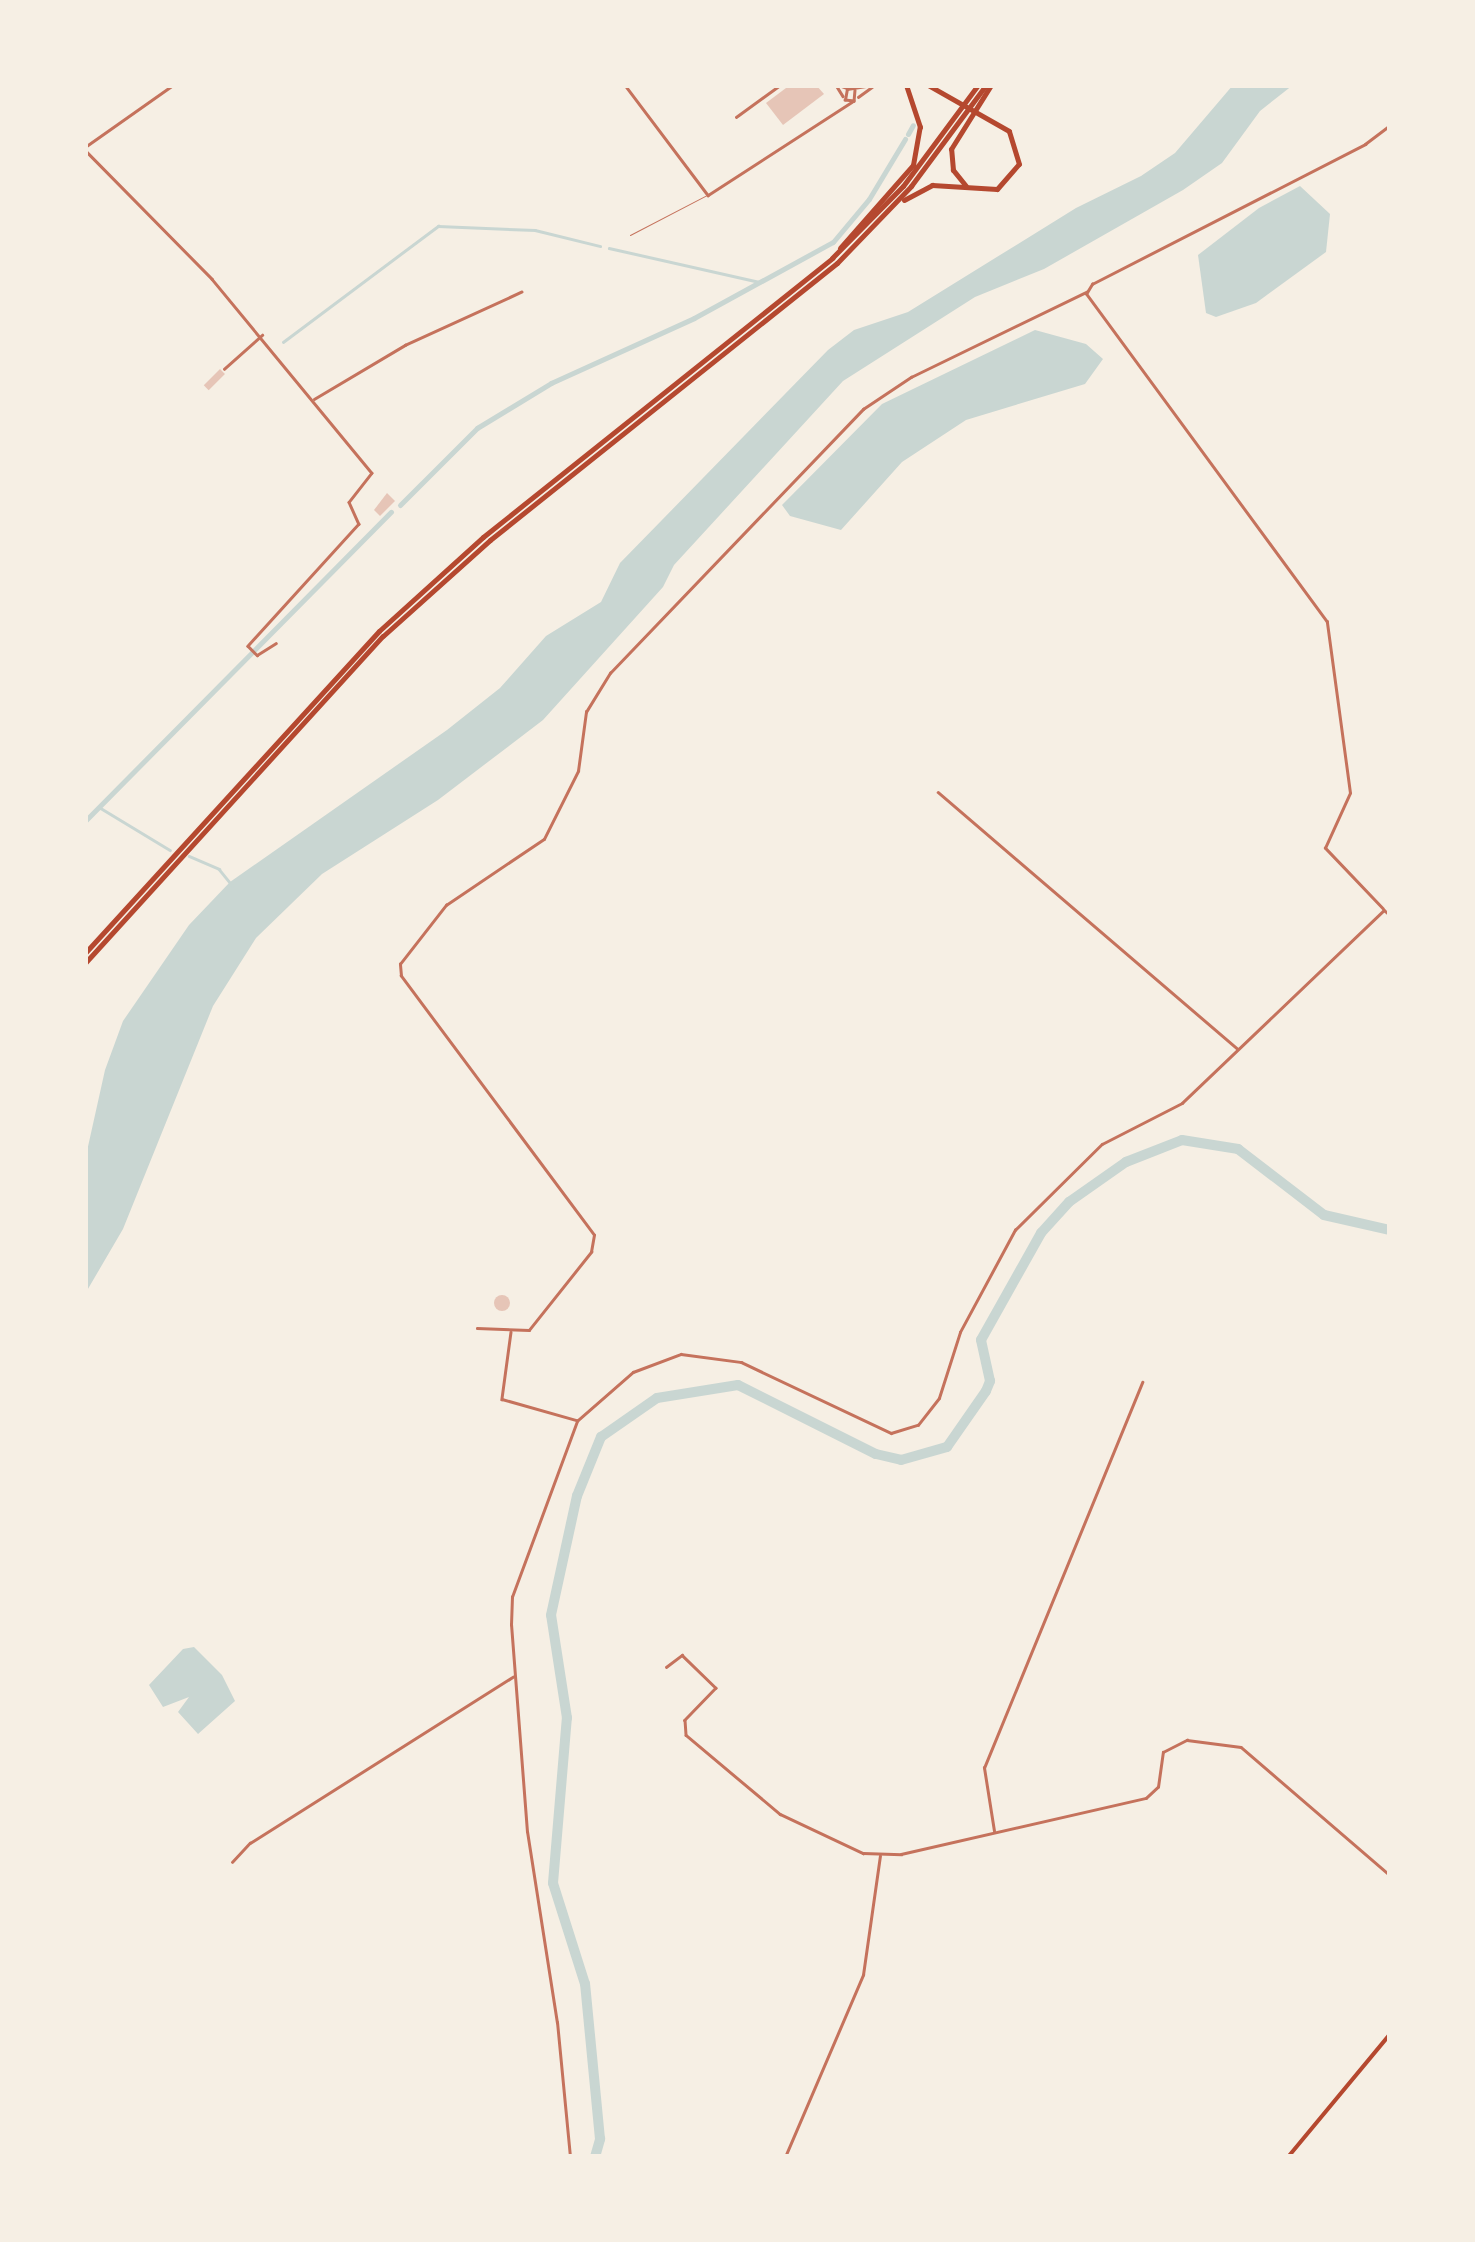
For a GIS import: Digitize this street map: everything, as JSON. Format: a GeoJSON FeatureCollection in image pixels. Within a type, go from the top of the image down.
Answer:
{"type":"FeatureCollection","features":[{"type":"Feature","properties":{"kind":"highway"},"geometry":{"type":"LineString","coordinates":[[835,261],[912,165],[920,127],[906,85]]}},
{"type":"Feature","properties":{"kind":"highway"},"geometry":{"type":"LineString","coordinates":[[85,964],[87,954],[321,695],[490,540],[919,189],[1003,187],[1020,164],[1013,136],[986,116],[928,85]]}},
{"type":"Feature","properties":{"kind":"highway"},"geometry":{"type":"LineString","coordinates":[[835,261],[904,186],[978,85]]}},
{"type":"Feature","properties":{"kind":"highway"},"geometry":{"type":"LineString","coordinates":[[835,261],[918,178],[989,85]]}},
{"type":"Feature","properties":{"kind":"highway"},"geometry":{"type":"LineString","coordinates":[[974,190],[954,173],[950,153],[989,85]]}},
{"type":"Feature","properties":{"kind":"main road"},"geometry":{"type":"LineString","coordinates":[[1288,2157],[1390,2034]]}},
{"type":"Feature","properties":{"kind":"street"},"geometry":{"type":"LineString","coordinates":[[173,85],[85,149],[262,335],[372,473],[349,502],[360,522],[248,646],[254,655],[276,642]]}},
{"type":"Feature","properties":{"kind":"street"},"geometry":{"type":"LineString","coordinates":[[625,85],[708,195],[840,112],[872,85]]}},
{"type":"Feature","properties":{"kind":"street"},"geometry":{"type":"LineString","coordinates":[[736,118],[780,85]]}},
{"type":"Feature","properties":{"kind":"street"},"geometry":{"type":"LineString","coordinates":[[837,85],[855,90],[872,85]]}},
{"type":"Feature","properties":{"kind":"street"},"geometry":{"type":"LineString","coordinates":[[837,85],[844,98],[852,102]]}},
{"type":"Feature","properties":{"kind":"street"},"geometry":{"type":"LineString","coordinates":[[840,112],[849,89]]}},
{"type":"Feature","properties":{"kind":"street"},"geometry":{"type":"LineString","coordinates":[[855,90],[857,98]]}},
{"type":"Feature","properties":{"kind":"street"},"geometry":{"type":"LineString","coordinates":[[477,1328],[529,1330],[591,1252],[594,1235],[410,989],[400,964],[446,905],[544,839],[578,771],[586,712],[610,673],[863,409],[911,377],[1086,292],[1390,125]]}},
{"type":"Feature","properties":{"kind":"street"},"geometry":{"type":"LineString","coordinates":[[314,399],[405,345],[520,292]]}},
{"type":"Feature","properties":{"kind":"street"},"geometry":{"type":"LineString","coordinates":[[1086,292],[1142,378],[1328,622],[1350,793],[1325,848],[1390,916]]}},
{"type":"Feature","properties":{"kind":"street"},"geometry":{"type":"LineString","coordinates":[[224,369],[262,335]]}},
{"type":"Feature","properties":{"kind":"street"},"geometry":{"type":"LineString","coordinates":[[938,792],[1238,1049]]}},
{"type":"Feature","properties":{"kind":"street"},"geometry":{"type":"LineString","coordinates":[[570,2157],[558,2024],[527,1832],[514,1676],[512,1597],[577,1422],[633,1372],[681,1354],[741,1362],[891,1433],[918,1425],[939,1398],[960,1332],[1015,1230],[1102,1144],[1182,1103],[1384,910]]}},
{"type":"Feature","properties":{"kind":"street"},"geometry":{"type":"LineString","coordinates":[[512,1329],[502,1399],[577,1422]]}},
{"type":"Feature","properties":{"kind":"street"},"geometry":{"type":"LineString","coordinates":[[994,1832],[984,1768],[1142,1382]]}},
{"type":"Feature","properties":{"kind":"street"},"geometry":{"type":"LineString","coordinates":[[666,1667],[682,1655],[716,1688],[685,1720],[686,1736],[789,1820],[880,1855],[1146,1798],[1158,1787],[1168,1746],[1222,1742],[1254,1756],[1390,1875]]}},
{"type":"Feature","properties":{"kind":"street"},"geometry":{"type":"LineString","coordinates":[[232,1862],[250,1843],[514,1676]]}},
{"type":"Feature","properties":{"kind":"street"},"geometry":{"type":"LineString","coordinates":[[784,2157],[863,1975],[880,1855]]}},
{"type":"Feature","properties":{"kind":"lane"},"geometry":{"type":"LineString","coordinates":[[630,235],[708,195]]}},
{"type":"Feature","properties":{"kind":"shaded area"},"geometry":{"type":"Polygon","coordinates":[[[1233,85],[1293,85],[1260,111],[1222,163],[1183,190],[1044,269],[975,297],[843,381],[674,565],[663,587],[543,720],[438,800],[322,874],[256,938],[213,1006],[123,1229],[85,1294],[85,1160],[105,1070],[123,1021],[189,925],[230,882],[447,730],[500,688],[546,636],[601,602],[620,563],[828,350],[854,330],[908,312],[1076,208],[1141,176],[1175,153],[1233,85]]]}},
{"type":"Feature","properties":{"kind":"shaded area"},"geometry":{"type":"Polygon","coordinates":[[[1300,186],[1330,214],[1326,252],[1256,303],[1216,317],[1206,313],[1198,255],[1259,208],[1300,186]]]}},
{"type":"Feature","properties":{"kind":"shaded area"},"geometry":{"type":"Polygon","coordinates":[[[1035,330],[1086,344],[1103,359],[1085,384],[966,420],[902,462],[841,530],[790,516],[782,505],[882,404],[1035,330]]]}},
{"type":"Feature","properties":{"kind":"shaded area"},"geometry":{"type":"Polygon","coordinates":[[[194,1647],[222,1675],[235,1701],[198,1734],[178,1712],[189,1697],[163,1707],[149,1685],[183,1649],[194,1647]]]}},
{"type":"Feature","properties":{"kind":"building"},"geometry":{"type":"Polygon","coordinates":[[[790,85],[816,85],[824,94],[783,125],[766,103],[790,85]]]}},
{"type":"Feature","properties":{"kind":"building"},"geometry":{"type":"Polygon","coordinates":[[[220,369],[225,374],[209,390],[204,385],[220,369]]]}},
{"type":"Feature","properties":{"kind":"building"},"geometry":{"type":"Polygon","coordinates":[[[387,493],[395,501],[380,516],[374,510],[387,493]]]}},
{"type":"Feature","properties":{"kind":"building"},"geometry":{"type":"Polygon","coordinates":[[[502,1295],[510,1303],[502,1311],[494,1303],[502,1295]]]}},
{"type":"Feature","properties":{"kind":"waterway"},"geometry":{"type":"LineString","coordinates":[[908,134],[913,125]]}},
{"type":"Feature","properties":{"kind":"waterway"},"geometry":{"type":"LineString","coordinates":[[400,505],[477,428],[551,383],[694,318],[833,242],[869,199],[905,139]]}},
{"type":"Feature","properties":{"kind":"waterway"},"geometry":{"type":"LineString","coordinates":[[283,342],[438,226],[535,230],[600,246]]}},
{"type":"Feature","properties":{"kind":"waterway"},"geometry":{"type":"LineString","coordinates":[[609,248],[760,282]]}},
{"type":"Feature","properties":{"kind":"waterway"},"geometry":{"type":"LineString","coordinates":[[85,821],[391,512]]}},
{"type":"Feature","properties":{"kind":"waterway"},"geometry":{"type":"LineString","coordinates":[[99,807],[170,850]]}},
{"type":"Feature","properties":{"kind":"waterway"},"geometry":{"type":"LineString","coordinates":[[189,856],[219,869],[232,885]]}},
{"type":"Feature","properties":{"kind":"waterway"},"geometry":{"type":"LineString","coordinates":[[595,2157],[600,2139],[585,1984],[553,1883],[567,1718],[551,1615],[577,1496],[601,1437],[657,1398],[738,1385],[876,1454],[901,1460],[947,1447],[986,1391],[990,1381],[981,1340],[1041,1233],[1069,1202],[1126,1162],[1182,1140],[1238,1149],[1324,1215],[1390,1230]]}}]}
